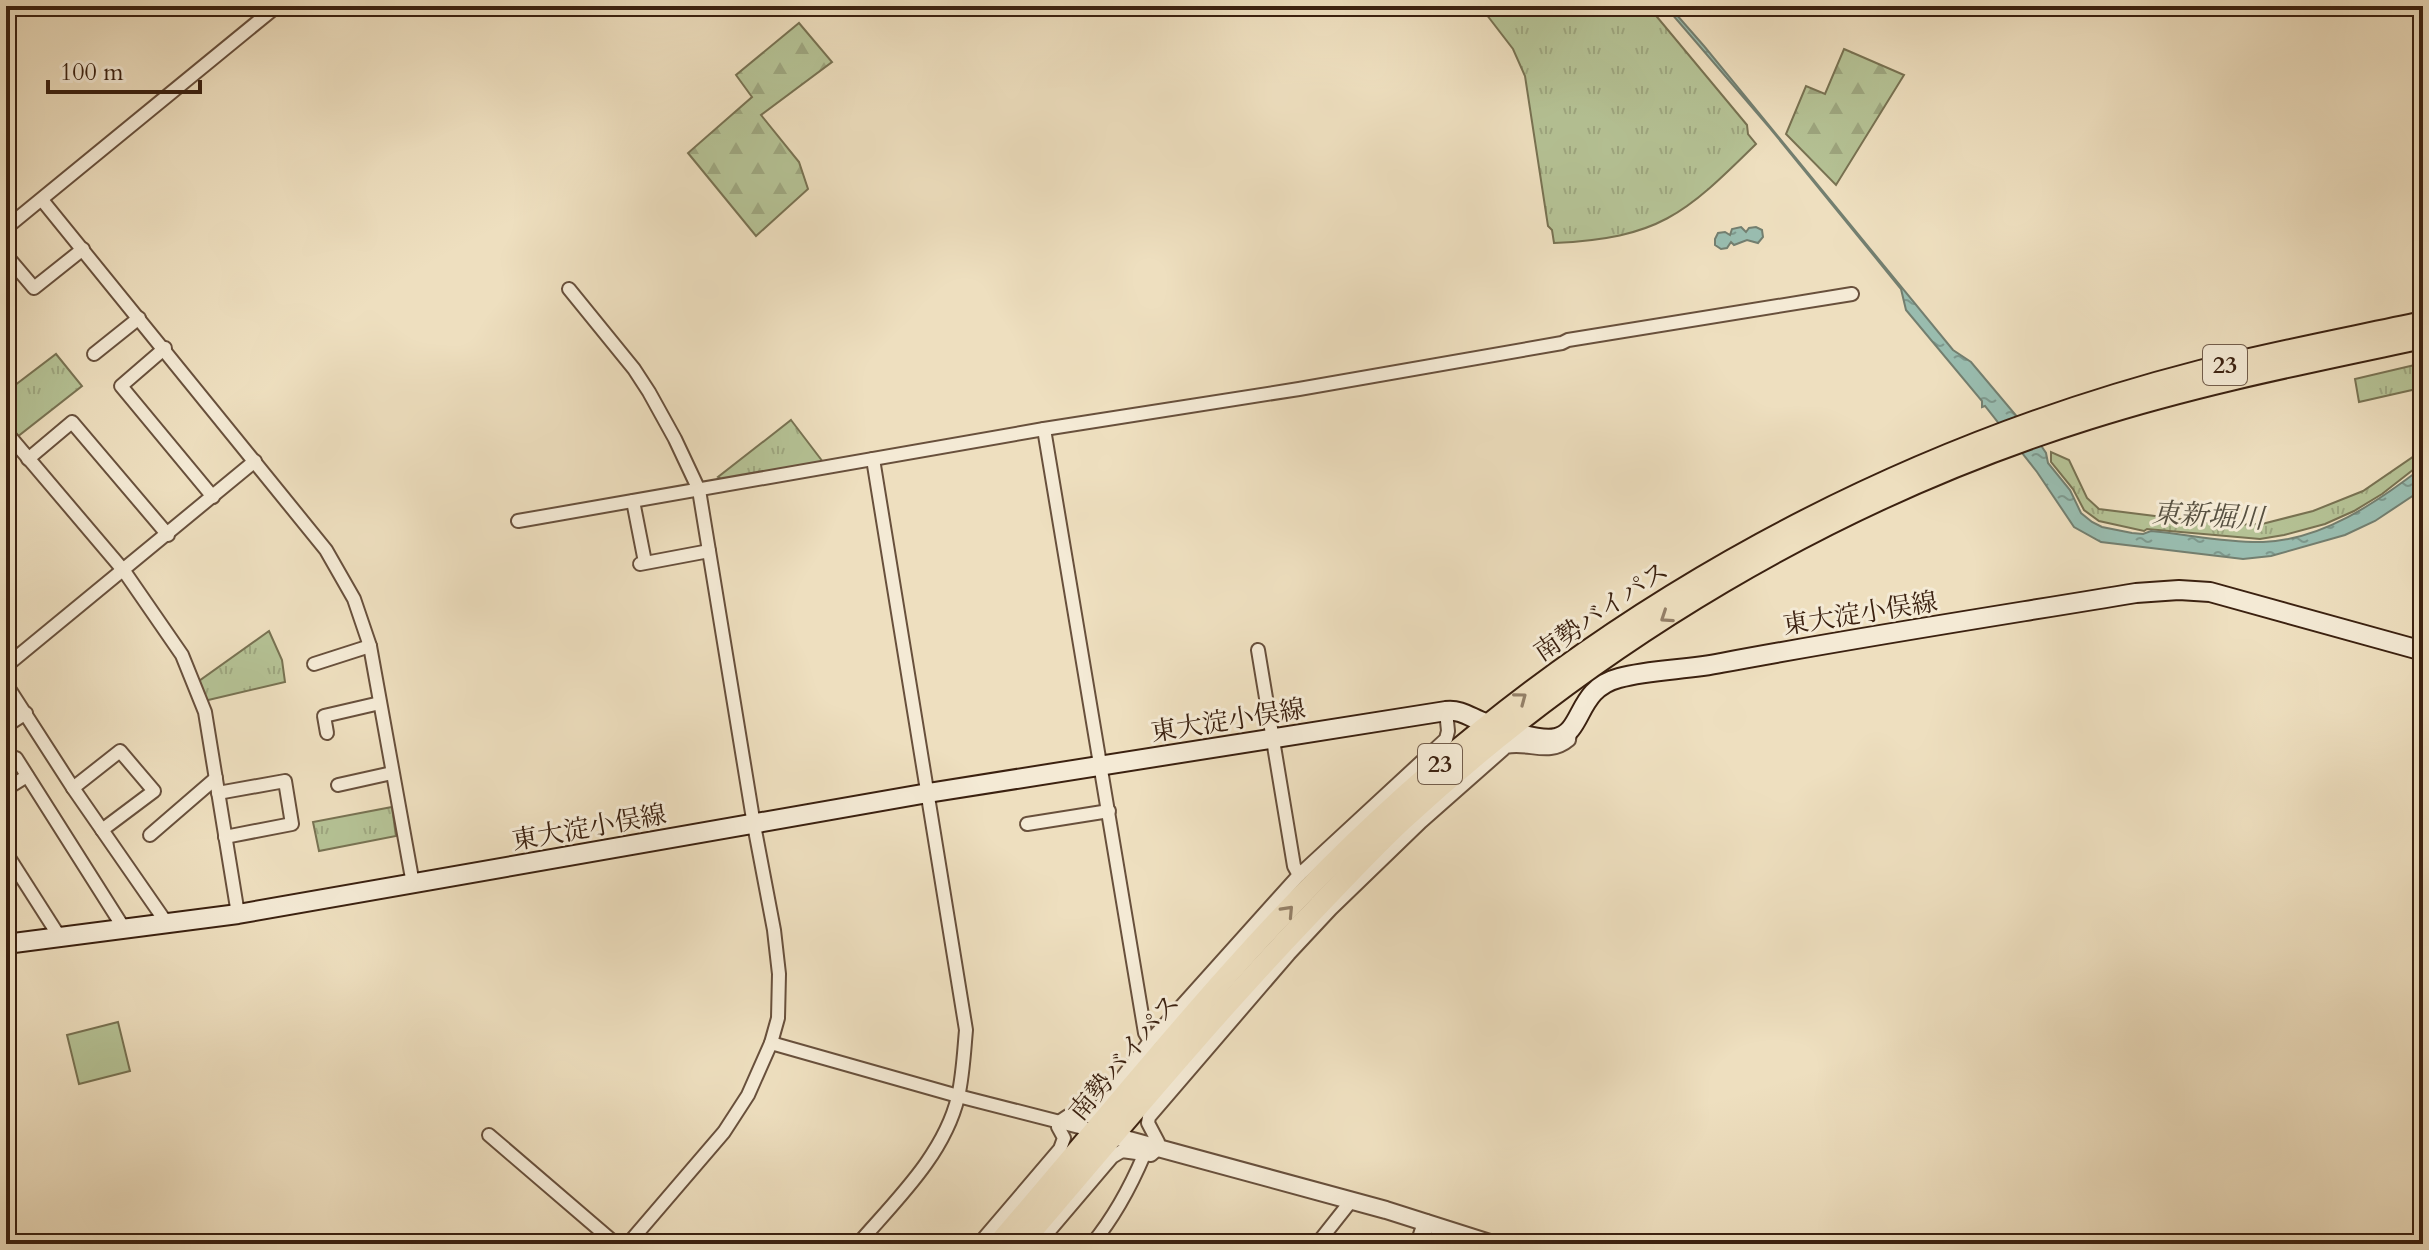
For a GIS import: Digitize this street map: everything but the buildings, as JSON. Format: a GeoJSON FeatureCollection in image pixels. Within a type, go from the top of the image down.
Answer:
{"type":"FeatureCollection","features":[{"type":"Feature","properties":{"kind":"highway","name":"南勢バイパス"},"geometry":{"type":"LineString","coordinates":[[1021,1244],[1104,1133],[1251,950],[1333,863],[1408,792],[1487,724],[1595,643],[1725,562],[1839,502],[2201,370],[2423,322]]}},
{"type":"Feature","properties":{"kind":"highway","name":"南勢バイパス"},"geometry":{"type":"LineString","coordinates":[[2036,429],[2204,385],[2423,338]]}},
{"type":"Feature","properties":{"kind":"highway","name":"南勢バイパス"},"geometry":{"type":"LineString","coordinates":[[998,1244],[1398,824],[1508,730],[1572,681],[1744,569],[2006,440]]}},
{"type":"Feature","properties":{"kind":"main road","name":"東大淀小俣線"},"geometry":{"type":"LineString","coordinates":[[6,944],[238,914],[928,793],[1446,711],[1460,711],[1508,730],[1550,739],[1560,738],[1571,730],[1591,693],[1619,678],[2150,592],[2195,590],[2225,595],[2423,651]]}},
{"type":"Feature","properties":{"kind":"street"},"geometry":{"type":"LineString","coordinates":[[6,228],[277,6]]}},
{"type":"Feature","properties":{"kind":"street"},"geometry":{"type":"LineString","coordinates":[[42,200],[165,348],[339,570],[354,599],[370,646],[413,884]]}},
{"type":"Feature","properties":{"kind":"street"},"geometry":{"type":"LineString","coordinates":[[6,255],[34,288],[83,249]]}},
{"type":"Feature","properties":{"kind":"street"},"geometry":{"type":"LineString","coordinates":[[569,289],[649,392],[699,490],[779,974],[778,1018],[771,1043],[748,1095],[724,1132],[628,1244]]}},
{"type":"Feature","properties":{"kind":"street"},"geometry":{"type":"LineString","coordinates":[[518,521],[1044,429],[1329,384],[1568,340],[1852,294]]}},
{"type":"Feature","properties":{"kind":"street"},"geometry":{"type":"LineString","coordinates":[[94,354],[139,318]]}},
{"type":"Feature","properties":{"kind":"street"},"geometry":{"type":"LineString","coordinates":[[165,348],[121,386],[213,497]]}},
{"type":"Feature","properties":{"kind":"street"},"geometry":{"type":"LineString","coordinates":[[28,459],[72,422],[168,535]]}},
{"type":"Feature","properties":{"kind":"street"},"geometry":{"type":"LineString","coordinates":[[1044,429],[1145,1033],[1150,1041]]}},
{"type":"Feature","properties":{"kind":"street"},"geometry":{"type":"LineString","coordinates":[[6,432],[124,571],[166,630],[195,685],[205,712],[238,914]]}},
{"type":"Feature","properties":{"kind":"street"},"geometry":{"type":"LineString","coordinates":[[858,1244],[930,1158],[949,1124],[958,1096],[966,1030],[873,459]]}},
{"type":"Feature","properties":{"kind":"street"},"geometry":{"type":"LineString","coordinates":[[6,666],[255,461]]}},
{"type":"Feature","properties":{"kind":"street"},"geometry":{"type":"LineString","coordinates":[[633,501],[642,563],[709,551]]}},
{"type":"Feature","properties":{"kind":"street"},"geometry":{"type":"LineString","coordinates":[[314,664],[370,646]]}},
{"type":"Feature","properties":{"kind":"street"},"geometry":{"type":"LineString","coordinates":[[1258,650],[1294,866],[1299,875]]}},
{"type":"Feature","properties":{"kind":"street"},"geometry":{"type":"LineString","coordinates":[[6,684],[73,788],[168,925]]}},
{"type":"Feature","properties":{"kind":"street"},"geometry":{"type":"LineString","coordinates":[[327,733],[324,716],[380,703]]}},
{"type":"Feature","properties":{"kind":"street"},"geometry":{"type":"LineString","coordinates":[[1059,1122],[1068,1116],[1090,1116],[1098,1109],[1150,1041],[1299,875],[1446,739],[1446,711]]}},
{"type":"Feature","properties":{"kind":"street"},"geometry":{"type":"LineString","coordinates":[[6,726],[26,713]]}},
{"type":"Feature","properties":{"kind":"street"},"geometry":{"type":"LineString","coordinates":[[1092,1244],[1117,1213],[1158,1142],[1148,1123],[1149,1117],[1289,954],[1421,822],[1506,747],[1516,745],[1555,749],[1569,740],[1571,730]]}},
{"type":"Feature","properties":{"kind":"street"},"geometry":{"type":"LineString","coordinates":[[73,788],[120,751],[154,791],[102,830]]}},
{"type":"Feature","properties":{"kind":"street"},"geometry":{"type":"LineString","coordinates":[[16,758],[125,930]]}},
{"type":"Feature","properties":{"kind":"street"},"geometry":{"type":"LineString","coordinates":[[338,785],[392,773]]}},
{"type":"Feature","properties":{"kind":"street"},"geometry":{"type":"LineString","coordinates":[[6,789],[27,776]]}},
{"type":"Feature","properties":{"kind":"street"},"geometry":{"type":"LineString","coordinates":[[150,835],[216,778]]}},
{"type":"Feature","properties":{"kind":"street"},"geometry":{"type":"LineString","coordinates":[[218,793],[285,781],[292,824],[225,837]]}},
{"type":"Feature","properties":{"kind":"street"},"geometry":{"type":"LineString","coordinates":[[1027,824],[1109,811]]}},
{"type":"Feature","properties":{"kind":"street"},"geometry":{"type":"LineString","coordinates":[[6,853],[59,936]]}},
{"type":"Feature","properties":{"kind":"street"},"geometry":{"type":"LineString","coordinates":[[771,1043],[1104,1133],[1151,1151],[1351,1201],[1493,1244]]}},
{"type":"Feature","properties":{"kind":"street"},"geometry":{"type":"LineString","coordinates":[[979,1244],[1060,1149],[1064,1138],[1058,1127],[1059,1122]]}},
{"type":"Feature","properties":{"kind":"street"},"geometry":{"type":"LineString","coordinates":[[489,1135],[616,1244]]}},
{"type":"Feature","properties":{"kind":"street"},"geometry":{"type":"LineString","coordinates":[[1038,1244],[1112,1157],[1122,1151],[1151,1151]]}},
{"type":"Feature","properties":{"kind":"street"},"geometry":{"type":"LineString","coordinates":[[1317,1244],[1351,1201]]}},
{"type":"Feature","properties":{"kind":"street"},"geometry":{"type":"LineString","coordinates":[[1419,1244],[1426,1223]]}},
{"type":"Feature","properties":{"kind":"green space"},"geometry":{"type":"Polygon","coordinates":[[[1480,6],[1648,6],[1747,125],[1748,134],[1756,144],[1709,189],[1667,218],[1620,235],[1554,243],[1552,230],[1548,226],[1525,76],[1513,49],[1480,6]]]}},
{"type":"Feature","properties":{"kind":"green space"},"geometry":{"type":"Polygon","coordinates":[[[799,23],[832,62],[761,115],[799,162],[808,189],[756,236],[688,153],[752,97],[736,75],[799,23]]]}},
{"type":"Feature","properties":{"kind":"green space"},"geometry":{"type":"Polygon","coordinates":[[[1844,49],[1904,75],[1836,185],[1786,134],[1806,86],[1825,94],[1844,49]]]}},
{"type":"Feature","properties":{"kind":"green space"},"geometry":{"type":"Polygon","coordinates":[[[56,354],[82,386],[17,437],[6,423],[6,392],[56,354]]]}},
{"type":"Feature","properties":{"kind":"green space"},"geometry":{"type":"Polygon","coordinates":[[[2423,363],[2423,395],[2421,388],[2359,402],[2355,379],[2423,363]]]}},
{"type":"Feature","properties":{"kind":"green space"},"geometry":{"type":"Polygon","coordinates":[[[791,420],[823,462],[724,481],[718,477],[791,420]]]}},
{"type":"Feature","properties":{"kind":"green space"},"geometry":{"type":"Polygon","coordinates":[[[2423,450],[2423,462],[2354,511],[2325,524],[2260,539],[2144,531],[2099,521],[2084,510],[2073,489],[2051,462],[2051,452],[2069,460],[2087,498],[2099,509],[2227,525],[2262,524],[2313,511],[2363,491],[2423,450]]]}},
{"type":"Feature","properties":{"kind":"green space"},"geometry":{"type":"Polygon","coordinates":[[[269,631],[282,660],[285,682],[204,701],[199,681],[269,631]]]}},
{"type":"Feature","properties":{"kind":"green space"},"geometry":{"type":"Polygon","coordinates":[[[392,807],[396,836],[319,851],[313,822],[392,807]]]}},
{"type":"Feature","properties":{"kind":"green space"},"geometry":{"type":"Polygon","coordinates":[[[118,1022],[130,1071],[79,1084],[67,1035],[118,1022]]]}},
{"type":"Feature","properties":{"kind":"water"},"geometry":{"type":"Polygon","coordinates":[[[1665,6],[1669,6],[1704,46],[1953,350],[1971,362],[2040,444],[2048,463],[2070,490],[2081,513],[2092,522],[2132,533],[2151,531],[2249,542],[2285,540],[2328,527],[2348,517],[2423,467],[2423,489],[2375,521],[2345,535],[2271,556],[2243,559],[2101,542],[2074,527],[2037,472],[1906,310],[1901,289],[1665,6]]]}},
{"type":"Feature","properties":{"kind":"water"},"geometry":{"type":"Polygon","coordinates":[[[1741,227],[1746,232],[1756,227],[1762,230],[1763,237],[1758,243],[1747,240],[1734,245],[1731,242],[1727,248],[1721,249],[1715,245],[1718,233],[1730,235],[1732,229],[1741,227]]]}},
{"type":"Feature","properties":{"kind":"water label","name":"東新堀川"},"geometry":{"type":"Point","coordinates":[2208,515]}}]}
